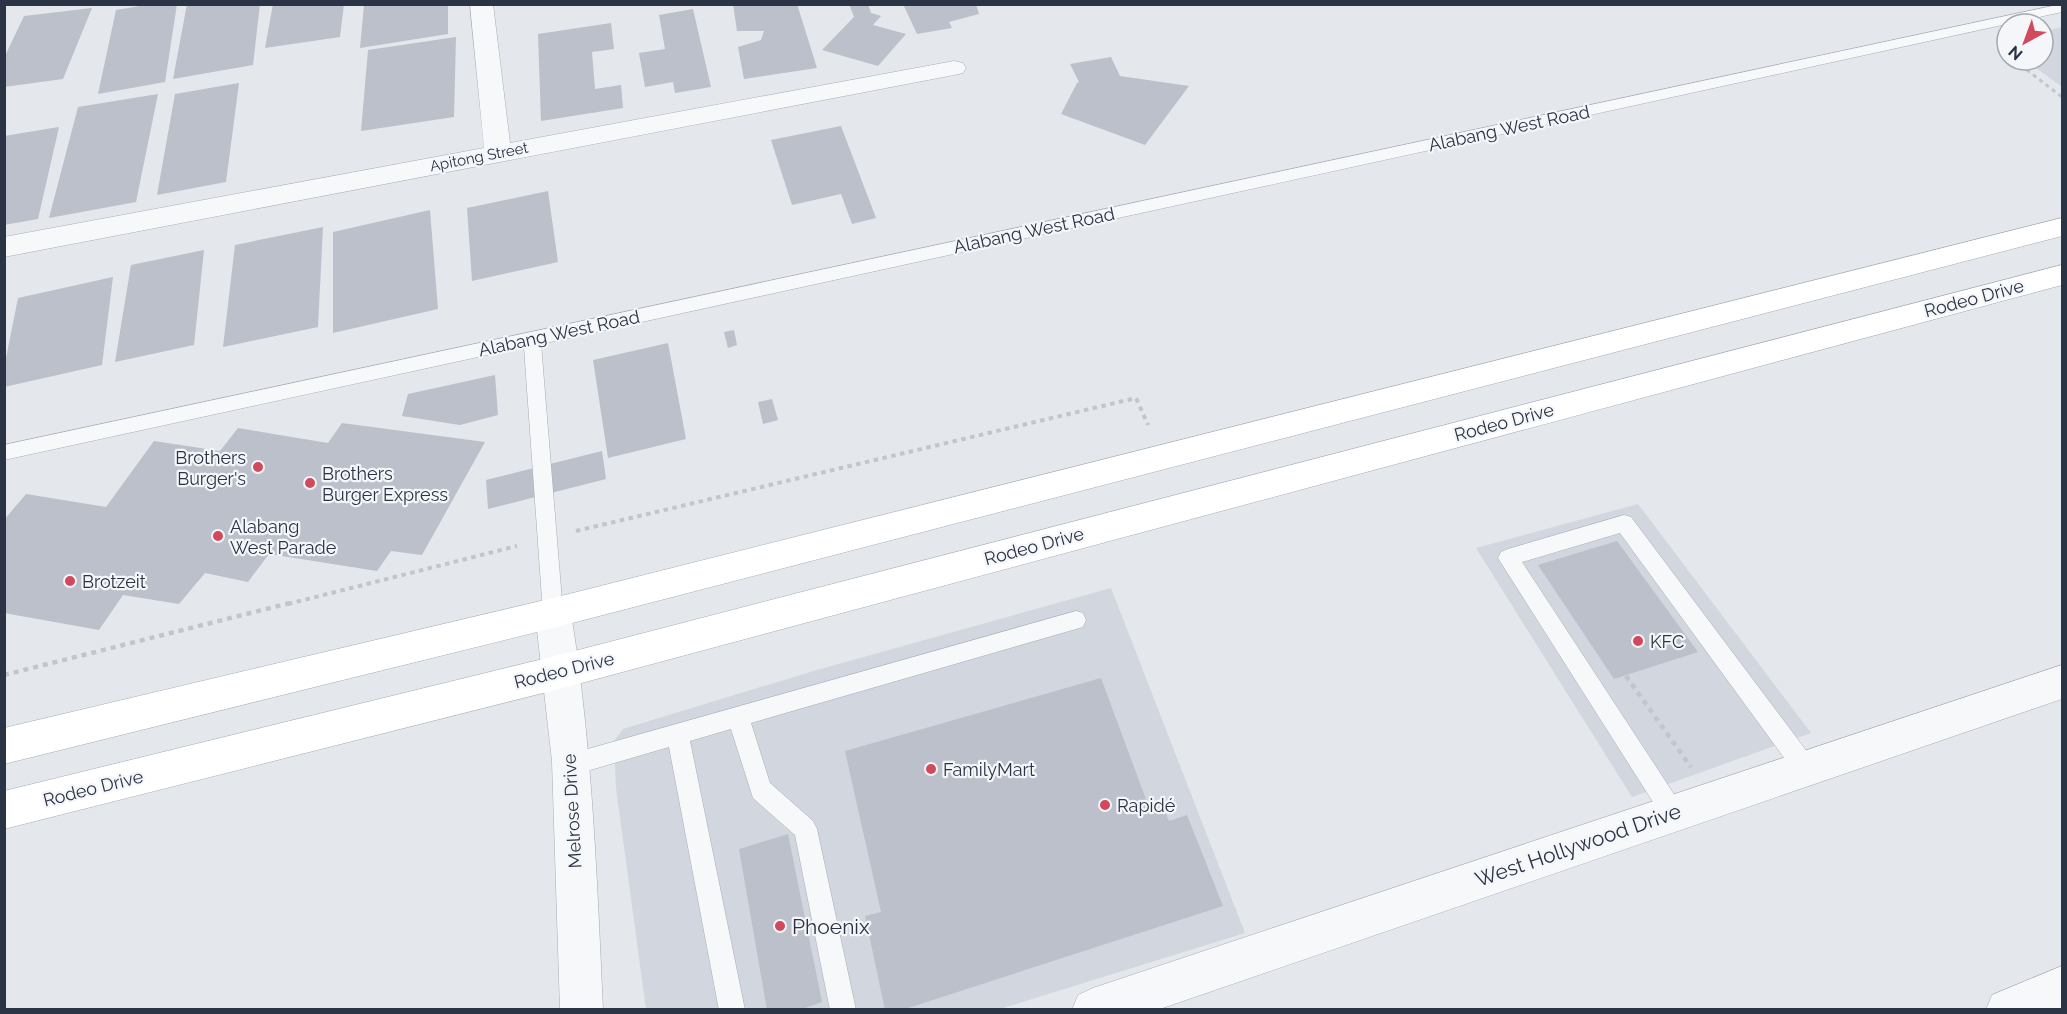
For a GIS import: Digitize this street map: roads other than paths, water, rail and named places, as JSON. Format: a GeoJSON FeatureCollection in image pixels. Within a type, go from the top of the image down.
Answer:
{"type":"FeatureCollection","features":[{"type":"Feature","properties":{"kind":"main road"},"geometry":{"type":"LineString","coordinates":[[4,746],[553,613],[2062,227]]}},
{"type":"Feature","properties":{"kind":"main road","name":"Rodeo Drive"},"geometry":{"type":"LineString","coordinates":[[4,810],[563,670],[2062,275]]}},
{"type":"Feature","properties":{"kind":"street"},"geometry":{"type":"LineString","coordinates":[[481,4],[498,154]]}},
{"type":"Feature","properties":{"kind":"street","name":"Apitong Street"},"geometry":{"type":"LineString","coordinates":[[4,247],[954,68]]}},
{"type":"Feature","properties":{"kind":"street","name":"Melrose Drive"},"geometry":{"type":"LineString","coordinates":[[553,613],[563,670],[570,765],[582,1010]]}},
{"type":"Feature","properties":{"kind":"street","name":"West Hollywood Drive"},"geometry":{"type":"LineString","coordinates":[[1094,1010],[2062,682]]}},
{"type":"Feature","properties":{"kind":"street"},"geometry":{"type":"LineString","coordinates":[[2007,1010],[2062,987]]}},
{"type":"Feature","properties":{"kind":"lane","name":"Alabang West Road"},"geometry":{"type":"LineString","coordinates":[[4,453],[2062,8]]}},
{"type":"Feature","properties":{"kind":"lane"},"geometry":{"type":"LineString","coordinates":[[532,339],[553,613]]}},
{"type":"Feature","properties":{"kind":"lane"},"geometry":{"type":"LineString","coordinates":[[1673,813],[1508,558],[1623,523],[1806,769]]}},
{"type":"Feature","properties":{"kind":"lane"},"geometry":{"type":"LineString","coordinates":[[570,765],[1076,620]]}},
{"type":"Feature","properties":{"kind":"lane"},"geometry":{"type":"LineString","coordinates":[[738,716],[761,790],[805,829],[843,1010]]}},
{"type":"Feature","properties":{"kind":"lane"},"geometry":{"type":"LineString","coordinates":[[678,734],[732,1010]]}},
{"type":"Feature","properties":{"kind":"place","name":"Brothers Burger's"},"geometry":{"type":"Point","coordinates":[258,467]}},
{"type":"Feature","properties":{"kind":"place","name":"Brothers Burger Express"},"geometry":{"type":"Point","coordinates":[310,483]}},
{"type":"Feature","properties":{"kind":"place","name":"Alabang West Parade"},"geometry":{"type":"Point","coordinates":[218,536]}},
{"type":"Feature","properties":{"kind":"place","name":"Brotzeit"},"geometry":{"type":"Point","coordinates":[70,581]}},
{"type":"Feature","properties":{"kind":"place","name":"KFC"},"geometry":{"type":"Point","coordinates":[1638,641]}},
{"type":"Feature","properties":{"kind":"place","name":"FamilyMart"},"geometry":{"type":"Point","coordinates":[931,769]}},
{"type":"Feature","properties":{"kind":"place","name":"Rapidé"},"geometry":{"type":"Point","coordinates":[1105,805]}},
{"type":"Feature","properties":{"kind":"place","name":"Phoenix"},"geometry":{"type":"Point","coordinates":[780,926]}}]}
